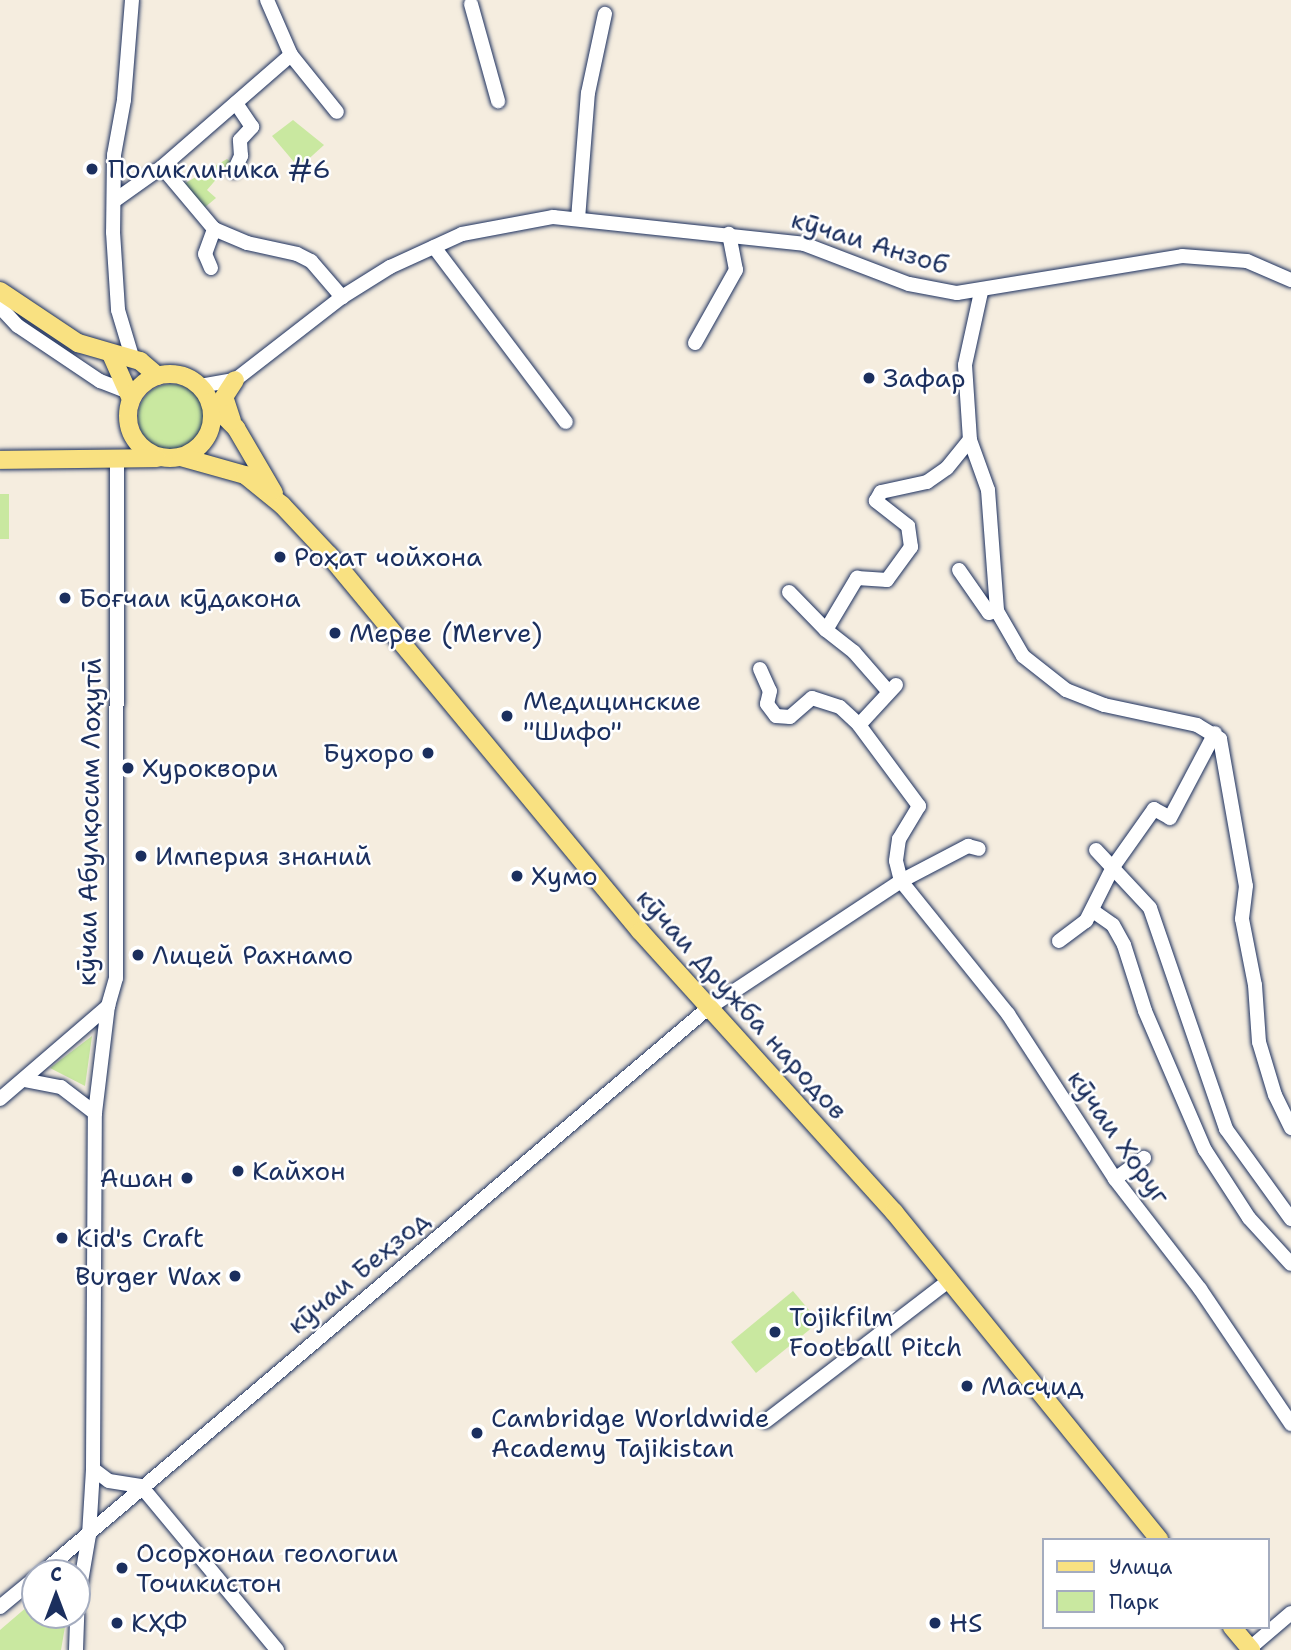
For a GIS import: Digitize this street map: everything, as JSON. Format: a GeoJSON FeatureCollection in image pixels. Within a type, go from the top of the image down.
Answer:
{"type":"FeatureCollection","features":[{"type":"Feature","properties":{"kind":"main road"},"geometry":{"type":"LineString","coordinates":[[0,291],[64,335],[105,353],[133,360],[158,376]]}},
{"type":"Feature","properties":{"kind":"main road"},"geometry":{"type":"LineString","coordinates":[[105,353],[130,396],[128,424],[117,458]]}},
{"type":"Feature","properties":{"kind":"main road"},"geometry":{"type":"LineString","coordinates":[[130,396],[142,384],[158,376],[180,375],[200,386],[210,402],[236,428]]}},
{"type":"Feature","properties":{"kind":"main road"},"geometry":{"type":"LineString","coordinates":[[235,380],[224,397],[236,428],[282,505]]}},
{"type":"Feature","properties":{"kind":"main road"},"geometry":{"type":"LineString","coordinates":[[181,457],[207,436],[212,419],[210,402]]}},
{"type":"Feature","properties":{"kind":"main road"},"geometry":{"type":"LineString","coordinates":[[128,424],[139,446],[161,457]]}},
{"type":"Feature","properties":{"kind":"main road"},"geometry":{"type":"LineString","coordinates":[[0,460],[181,457],[245,475],[282,505]]}},
{"type":"Feature","properties":{"kind":"main road","name":"кӯчаи Дружба народов"},"geometry":{"type":"LineString","coordinates":[[282,505],[400,638],[707,1009],[950,1280],[1158,1538]]}},
{"type":"Feature","properties":{"kind":"main road"},"geometry":{"type":"LineString","coordinates":[[1234,1629],[1250,1649]]}},
{"type":"Feature","properties":{"kind":"street"},"geometry":{"type":"LineString","coordinates":[[132,0],[124,100],[114,155],[114,201],[118,310],[133,360]]}},
{"type":"Feature","properties":{"kind":"street"},"geometry":{"type":"LineString","coordinates":[[267,0],[291,55],[337,112]]}},
{"type":"Feature","properties":{"kind":"street"},"geometry":{"type":"LineString","coordinates":[[471,4],[498,102]]}},
{"type":"Feature","properties":{"kind":"street"},"geometry":{"type":"LineString","coordinates":[[578,219],[588,93],[605,14]]}},
{"type":"Feature","properties":{"kind":"street"},"geometry":{"type":"LineString","coordinates":[[114,201],[162,167],[291,55]]}},
{"type":"Feature","properties":{"kind":"street"},"geometry":{"type":"LineString","coordinates":[[234,170],[241,156],[240,140],[252,127],[236,103]]}},
{"type":"Feature","properties":{"kind":"street"},"geometry":{"type":"LineString","coordinates":[[162,167],[214,229],[304,257],[342,297]]}},
{"type":"Feature","properties":{"kind":"street","name":"кӯчаи Анзоб"},"geometry":{"type":"LineString","coordinates":[[235,380],[342,297],[462,234],[512,221],[578,219],[804,244],[909,284],[957,293],[981,292],[1182,256],[1247,261],[1291,280]]}},
{"type":"Feature","properties":{"kind":"street"},"geometry":{"type":"LineString","coordinates":[[211,268],[205,254],[214,229]]}},
{"type":"Feature","properties":{"kind":"street"},"geometry":{"type":"LineString","coordinates":[[695,343],[736,270],[729,234]]}},
{"type":"Feature","properties":{"kind":"street"},"geometry":{"type":"LineString","coordinates":[[434,247],[566,422]]}},
{"type":"Feature","properties":{"kind":"street"},"geometry":{"type":"LineString","coordinates":[[981,292],[965,365],[970,440],[988,490],[993,612],[999,641]]}},
{"type":"Feature","properties":{"kind":"street"},"geometry":{"type":"LineString","coordinates":[[0,307],[18,326],[100,381],[130,396]]}},
{"type":"Feature","properties":{"kind":"street"},"geometry":{"type":"LineString","coordinates":[[200,386],[235,380]]}},
{"type":"Feature","properties":{"kind":"street"},"geometry":{"type":"LineString","coordinates":[[826,630],[857,578],[887,580],[911,547],[908,526],[876,501],[881,492],[927,482],[947,468],[970,440]]}},
{"type":"Feature","properties":{"kind":"street","name":"кӯчаи Абулқосим Лоҳутӣ"},"geometry":{"type":"LineString","coordinates":[[85,1559],[93,1469],[95,1113],[108,1006],[116,978],[117,458]]}},
{"type":"Feature","properties":{"kind":"street"},"geometry":{"type":"LineString","coordinates":[[960,570],[1023,656],[1066,690],[1104,705],[1214,733],[1226,751],[1246,886],[1242,919],[1255,985],[1260,1049],[1291,1128]]}},
{"type":"Feature","properties":{"kind":"street"},"geometry":{"type":"LineString","coordinates":[[789,592],[826,630],[892,688],[859,725]]}},
{"type":"Feature","properties":{"kind":"street"},"geometry":{"type":"LineString","coordinates":[[760,669],[770,691],[767,704],[776,716],[790,717],[812,698],[841,707],[859,725],[919,806],[899,839],[896,861],[901,881]]}},
{"type":"Feature","properties":{"kind":"street"},"geometry":{"type":"LineString","coordinates":[[1059,941],[1093,911],[1113,867],[1154,809],[1170,818],[1214,733]]}},
{"type":"Feature","properties":{"kind":"street","name":"кӯчаи Беҳзод"},"geometry":{"type":"LineString","coordinates":[[59,1559],[141,1486],[707,1009],[901,881],[968,846],[979,849]]}},
{"type":"Feature","properties":{"kind":"street"},"geometry":{"type":"LineString","coordinates":[[1096,850],[1150,908],[1233,1143],[1279,1197],[1291,1219]]}},
{"type":"Feature","properties":{"kind":"street","name":"кӯчаи Хоруг"},"geometry":{"type":"LineString","coordinates":[[901,881],[1008,1014],[1115,1179],[1200,1289],[1291,1424]]}},
{"type":"Feature","properties":{"kind":"street"},"geometry":{"type":"LineString","coordinates":[[1093,911],[1113,925],[1124,945],[1149,1023],[1205,1150],[1249,1218],[1291,1264]]}},
{"type":"Feature","properties":{"kind":"street"},"geometry":{"type":"LineString","coordinates":[[0,1099],[108,1006]]}},
{"type":"Feature","properties":{"kind":"street"},"geometry":{"type":"LineString","coordinates":[[24,1080],[61,1087],[95,1113]]}},
{"type":"Feature","properties":{"kind":"street"},"geometry":{"type":"LineString","coordinates":[[1115,1179],[1144,1158]]}},
{"type":"Feature","properties":{"kind":"street"},"geometry":{"type":"LineString","coordinates":[[766,1421],[950,1280]]}},
{"type":"Feature","properties":{"kind":"street"},"geometry":{"type":"LineString","coordinates":[[93,1469],[108,1480],[141,1486],[277,1650]]}},
{"type":"Feature","properties":{"kind":"street"},"geometry":{"type":"LineString","coordinates":[[0,1607],[21,1590]]}},
{"type":"Feature","properties":{"kind":"street"},"geometry":{"type":"LineString","coordinates":[[1250,1649],[1291,1613]]}},
{"type":"Feature","properties":{"kind":"street"},"geometry":{"type":"LineString","coordinates":[[76,1650],[77,1629]]}},
{"type":"Feature","properties":{"kind":"green space"},"geometry":{"type":"Polygon","coordinates":[[[293,120],[324,145],[302,165],[294,162],[272,136],[293,120]]]}},
{"type":"Feature","properties":{"kind":"green space"},"geometry":{"type":"Polygon","coordinates":[[[227,159],[231,162],[207,190],[216,198],[204,208],[182,185],[227,159]]]}},
{"type":"Feature","properties":{"kind":"green space"},"geometry":{"type":"Polygon","coordinates":[[[171,384],[184,387],[194,394],[201,404],[204,417],[201,430],[194,440],[184,447],[171,450],[158,447],[148,440],[141,430],[138,417],[141,404],[148,394],[158,387],[171,384]]]}},
{"type":"Feature","properties":{"kind":"green space"},"geometry":{"type":"Polygon","coordinates":[[[0,494],[9,494],[9,539],[0,539],[0,494]]]}},
{"type":"Feature","properties":{"kind":"green space"},"geometry":{"type":"Polygon","coordinates":[[[92,1036],[85,1086],[50,1068],[92,1036]]]}},
{"type":"Feature","properties":{"kind":"green space","name":"Tojikfilm Football Pitch"},"geometry":{"type":"Polygon","coordinates":[[[793,1291],[819,1322],[756,1373],[731,1342],[793,1291]]]}},
{"type":"Feature","properties":{"kind":"green space"},"geometry":{"type":"Polygon","coordinates":[[[21,1612],[21,1629],[65,1629],[61,1650],[0,1650],[0,1630],[21,1612]]]}},
{"type":"Feature","properties":{"kind":"place","name":"Поликлиника #6"},"geometry":{"type":"Point","coordinates":[92,169]}},
{"type":"Feature","properties":{"kind":"place","name":"Зафар"},"geometry":{"type":"Point","coordinates":[869,378]}},
{"type":"Feature","properties":{"kind":"place","name":"Роҳат чойхона"},"geometry":{"type":"Point","coordinates":[280,557]}},
{"type":"Feature","properties":{"kind":"place","name":"Боғчаи кӯдакона"},"geometry":{"type":"Point","coordinates":[65,598]}},
{"type":"Feature","properties":{"kind":"place","name":"Мерве (Merve)"},"geometry":{"type":"Point","coordinates":[335,633]}},
{"type":"Feature","properties":{"kind":"place","name":"Медицинские \"Шифо\""},"geometry":{"type":"Point","coordinates":[507,716]}},
{"type":"Feature","properties":{"kind":"place","name":"Бухоро"},"geometry":{"type":"Point","coordinates":[428,753]}},
{"type":"Feature","properties":{"kind":"place","name":"Хуроквори"},"geometry":{"type":"Point","coordinates":[128,768]}},
{"type":"Feature","properties":{"kind":"place","name":"Империя знаний"},"geometry":{"type":"Point","coordinates":[141,856]}},
{"type":"Feature","properties":{"kind":"place","name":"Хумо"},"geometry":{"type":"Point","coordinates":[517,876]}},
{"type":"Feature","properties":{"kind":"place","name":"Лицей Рахнамо"},"geometry":{"type":"Point","coordinates":[138,955]}},
{"type":"Feature","properties":{"kind":"place","name":"Кайхон"},"geometry":{"type":"Point","coordinates":[238,1171]}},
{"type":"Feature","properties":{"kind":"place","name":"Ашан"},"geometry":{"type":"Point","coordinates":[187,1178]}},
{"type":"Feature","properties":{"kind":"place","name":"Kid's Craft"},"geometry":{"type":"Point","coordinates":[62,1238]}},
{"type":"Feature","properties":{"kind":"place","name":"Burger Wax"},"geometry":{"type":"Point","coordinates":[235,1276]}},
{"type":"Feature","properties":{"kind":"place","name":"Tojikfilm Football Pitch"},"geometry":{"type":"Point","coordinates":[775,1332]}},
{"type":"Feature","properties":{"kind":"place","name":"Масҷид"},"geometry":{"type":"Point","coordinates":[967,1386]}},
{"type":"Feature","properties":{"kind":"place","name":"Cambridge Worldwide Academy Tajikistan"},"geometry":{"type":"Point","coordinates":[477,1433]}},
{"type":"Feature","properties":{"kind":"place","name":"Осорхонаи геологии Точикистон"},"geometry":{"type":"Point","coordinates":[122,1568]}},
{"type":"Feature","properties":{"kind":"place","name":"КҲФ"},"geometry":{"type":"Point","coordinates":[117,1623]}},
{"type":"Feature","properties":{"kind":"place","name":"HS"},"geometry":{"type":"Point","coordinates":[935,1623]}}]}
